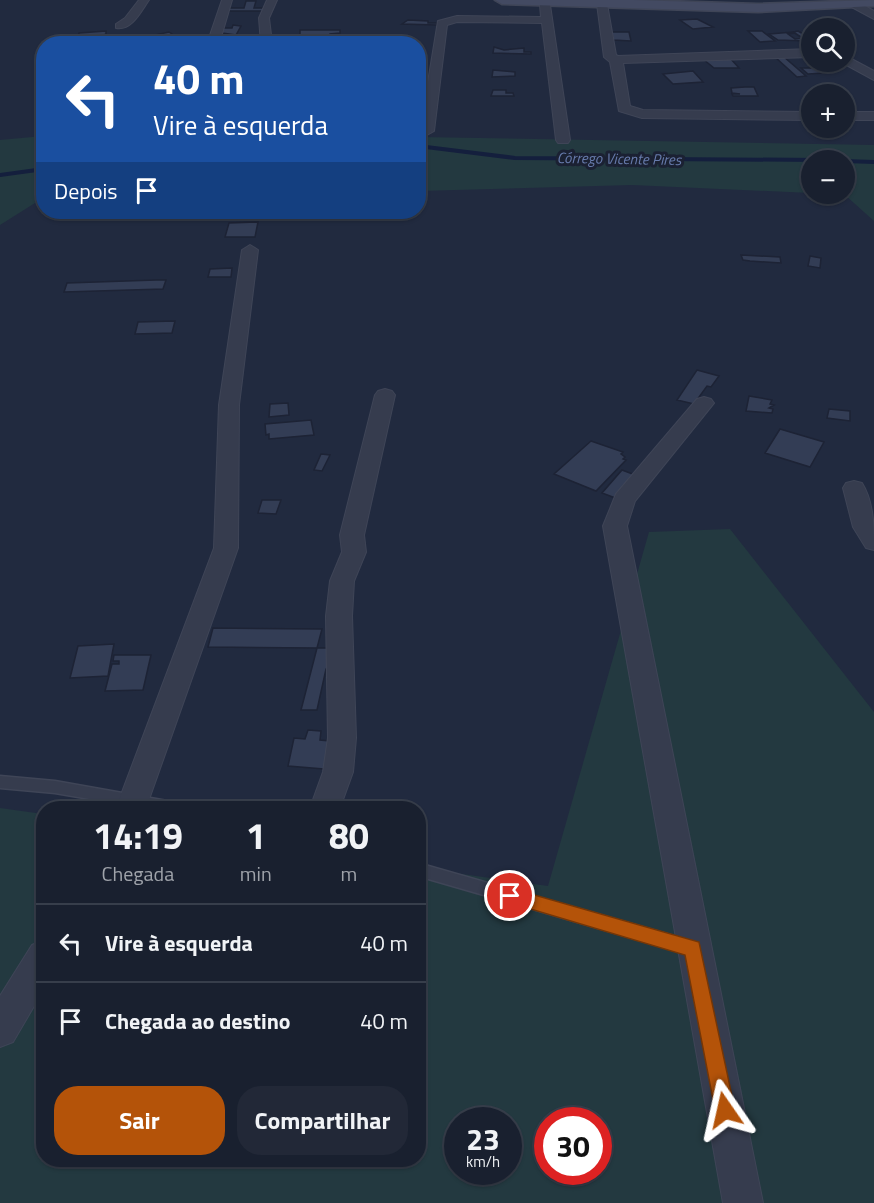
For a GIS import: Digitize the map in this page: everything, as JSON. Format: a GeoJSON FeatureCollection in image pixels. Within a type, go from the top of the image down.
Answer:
{"type":"FeatureCollection","features":[{"type":"Feature","properties":{"kind":"street"},"geometry":{"type":"LineString","coordinates":[[120,26],[129,20],[144,0]]}},
{"type":"Feature","properties":{"kind":"street"},"geometry":{"type":"LineString","coordinates":[[216,36],[227,0]]}},
{"type":"Feature","properties":{"kind":"street"},"geometry":{"type":"LineString","coordinates":[[265,36],[264,18],[272,0]]}},
{"type":"Feature","properties":{"kind":"street"},"geometry":{"type":"LineString","coordinates":[[502,0],[793,7],[861,2],[874,16]]}},
{"type":"Feature","properties":{"kind":"street"},"geometry":{"type":"LineString","coordinates":[[544,2],[563,140]]}},
{"type":"Feature","properties":{"kind":"street"},"geometry":{"type":"LineString","coordinates":[[602,4],[610,57],[616,60],[801,53]]}},
{"type":"Feature","properties":{"kind":"street"},"geometry":{"type":"LineString","coordinates":[[427,131],[444,21],[457,19],[547,20]]}},
{"type":"Feature","properties":{"kind":"street"},"geometry":{"type":"LineString","coordinates":[[616,60],[624,108],[642,114],[801,116]]}},
{"type":"Feature","properties":{"kind":"street"},"geometry":{"type":"LineString","coordinates":[[855,65],[874,76]]}},
{"type":"Feature","properties":{"kind":"street"},"geometry":{"type":"LineString","coordinates":[[855,116],[874,116]]}},
{"type":"Feature","properties":{"kind":"street"},"geometry":{"type":"LineString","coordinates":[[135,801],[226,548],[229,405],[250,250]]}},
{"type":"Feature","properties":{"kind":"street"},"geometry":{"type":"LineString","coordinates":[[328,801],[338,772],[342,738],[339,616],[342,581],[354,552],[352,535],[385,395]]}},
{"type":"Feature","properties":{"kind":"street"},"geometry":{"type":"LineString","coordinates":[[704,403],[624,499],[615,526],[743,1203]]}},
{"type":"Feature","properties":{"kind":"street"},"geometry":{"type":"LineString","coordinates":[[854,488],[865,527],[874,542]]}},
{"type":"Feature","properties":{"kind":"street"},"geometry":{"type":"LineString","coordinates":[[0,1029],[36,969]]}},
{"type":"Feature","properties":{"kind":"lane"},"geometry":{"type":"LineString","coordinates":[[0,782],[55,787],[120,801]]}},
{"type":"Feature","properties":{"kind":"lane"},"geometry":{"type":"LineString","coordinates":[[426,871],[693,948]]}},
{"type":"Feature","properties":{"kind":"shaded area"},"geometry":{"type":"Polygon","coordinates":[[[36,137],[36,202],[0,225],[0,140],[36,137]]]}},
{"type":"Feature","properties":{"kind":"shaded area"},"geometry":{"type":"Polygon","coordinates":[[[426,137],[874,145],[874,221],[855,204],[855,150],[801,150],[801,193],[632,185],[426,191],[426,137]]]}},
{"type":"Feature","properties":{"kind":"shaded area"},"geometry":{"type":"Polygon","coordinates":[[[730,529],[874,712],[874,1203],[0,1203],[0,808],[36,813],[36,1167],[426,1167],[426,869],[548,886],[649,532],[730,529]]]}},
{"type":"Feature","properties":{"kind":"building"},"geometry":{"type":"Polygon","coordinates":[[[246,1],[256,1],[254,8],[265,8],[264,11],[227,11],[228,8],[244,8],[246,1]]]}},
{"type":"Feature","properties":{"kind":"building"},"geometry":{"type":"Polygon","coordinates":[[[697,19],[713,27],[693,29],[680,20],[697,19]]]}},
{"type":"Feature","properties":{"kind":"building"},"geometry":{"type":"Polygon","coordinates":[[[408,20],[428,21],[428,23],[437,23],[437,25],[402,24],[408,20]]]}},
{"type":"Feature","properties":{"kind":"building"},"geometry":{"type":"Polygon","coordinates":[[[233,25],[241,26],[236,35],[222,33],[223,28],[232,28],[233,25]]]}},
{"type":"Feature","properties":{"kind":"building"},"geometry":{"type":"Polygon","coordinates":[[[300,30],[340,30],[340,33],[330,34],[330,36],[300,36],[300,30]]]}},
{"type":"Feature","properties":{"kind":"building"},"geometry":{"type":"Polygon","coordinates":[[[106,31],[106,34],[102,36],[79,36],[79,33],[106,31]]]}},
{"type":"Feature","properties":{"kind":"building"},"geometry":{"type":"Polygon","coordinates":[[[748,31],[762,31],[775,41],[760,42],[748,31]]]}},
{"type":"Feature","properties":{"kind":"building"},"geometry":{"type":"Polygon","coordinates":[[[169,32],[172,36],[150,36],[169,32]]]}},
{"type":"Feature","properties":{"kind":"building"},"geometry":{"type":"Polygon","coordinates":[[[612,32],[629,32],[631,41],[613,40],[612,32]]]}},
{"type":"Feature","properties":{"kind":"building"},"geometry":{"type":"Polygon","coordinates":[[[793,32],[801,33],[801,37],[793,32]]]}},
{"type":"Feature","properties":{"kind":"building"},"geometry":{"type":"Polygon","coordinates":[[[793,32],[795,33],[788,34],[795,39],[801,38],[801,41],[778,40],[769,34],[793,32]]]}},
{"type":"Feature","properties":{"kind":"building"},"geometry":{"type":"Polygon","coordinates":[[[494,47],[504,50],[524,48],[524,52],[531,52],[531,54],[493,53],[494,47]]]}},
{"type":"Feature","properties":{"kind":"building"},"geometry":{"type":"Polygon","coordinates":[[[775,57],[784,57],[806,76],[797,77],[775,57]]]}},
{"type":"Feature","properties":{"kind":"building"},"geometry":{"type":"Polygon","coordinates":[[[730,58],[739,68],[714,68],[703,59],[730,58]]]}},
{"type":"Feature","properties":{"kind":"building"},"geometry":{"type":"Polygon","coordinates":[[[493,70],[515,72],[515,76],[492,77],[493,70]]]}},
{"type":"Feature","properties":{"kind":"building"},"geometry":{"type":"Polygon","coordinates":[[[693,71],[703,82],[673,84],[663,74],[693,71]]]}},
{"type":"Feature","properties":{"kind":"building"},"geometry":{"type":"Polygon","coordinates":[[[806,72],[825,73],[808,74],[806,72]]]}},
{"type":"Feature","properties":{"kind":"building"},"geometry":{"type":"Polygon","coordinates":[[[754,87],[758,96],[733,96],[732,94],[740,94],[732,93],[731,88],[754,87]]]}},
{"type":"Feature","properties":{"kind":"building"},"geometry":{"type":"Polygon","coordinates":[[[493,90],[506,90],[506,93],[513,93],[514,96],[491,96],[493,90]]]}},
{"type":"Feature","properties":{"kind":"building"},"geometry":{"type":"Polygon","coordinates":[[[258,222],[255,237],[225,237],[229,223],[258,222]]]}},
{"type":"Feature","properties":{"kind":"building"},"geometry":{"type":"Polygon","coordinates":[[[741,255],[780,257],[781,263],[743,260],[741,255]]]}},
{"type":"Feature","properties":{"kind":"building"},"geometry":{"type":"Polygon","coordinates":[[[810,256],[821,258],[820,268],[808,266],[810,256]]]}},
{"type":"Feature","properties":{"kind":"building"},"geometry":{"type":"Polygon","coordinates":[[[232,268],[231,277],[208,277],[210,269],[232,268]]]}},
{"type":"Feature","properties":{"kind":"building"},"geometry":{"type":"Polygon","coordinates":[[[166,280],[163,289],[64,292],[67,283],[166,280]]]}},
{"type":"Feature","properties":{"kind":"building"},"geometry":{"type":"Polygon","coordinates":[[[175,321],[172,333],[135,334],[138,322],[175,321]]]}},
{"type":"Feature","properties":{"kind":"building"},"geometry":{"type":"Polygon","coordinates":[[[697,370],[719,376],[711,387],[707,386],[694,404],[677,400],[697,370]]]}},
{"type":"Feature","properties":{"kind":"building"},"geometry":{"type":"Polygon","coordinates":[[[749,396],[772,400],[770,404],[774,405],[769,408],[773,409],[772,413],[746,411],[749,396]]]}},
{"type":"Feature","properties":{"kind":"building"},"geometry":{"type":"Polygon","coordinates":[[[288,403],[289,415],[269,417],[270,404],[288,403]]]}},
{"type":"Feature","properties":{"kind":"building"},"geometry":{"type":"Polygon","coordinates":[[[829,409],[850,411],[850,421],[827,418],[829,409]]]}},
{"type":"Feature","properties":{"kind":"building"},"geometry":{"type":"Polygon","coordinates":[[[311,420],[314,435],[269,439],[269,434],[266,435],[265,424],[311,420]]]}},
{"type":"Feature","properties":{"kind":"building"},"geometry":{"type":"Polygon","coordinates":[[[780,429],[824,442],[810,467],[765,453],[780,429]]]}},
{"type":"Feature","properties":{"kind":"building"},"geometry":{"type":"Polygon","coordinates":[[[591,441],[623,452],[621,454],[626,460],[596,491],[554,474],[591,441]]]}},
{"type":"Feature","properties":{"kind":"building"},"geometry":{"type":"Polygon","coordinates":[[[321,454],[330,455],[322,471],[314,470],[321,454]]]}},
{"type":"Feature","properties":{"kind":"building"},"geometry":{"type":"Polygon","coordinates":[[[622,470],[638,476],[618,499],[602,493],[622,470]]]}},
{"type":"Feature","properties":{"kind":"building"},"geometry":{"type":"Polygon","coordinates":[[[262,500],[281,500],[276,514],[258,513],[262,500]]]}},
{"type":"Feature","properties":{"kind":"building"},"geometry":{"type":"Polygon","coordinates":[[[213,628],[322,629],[317,648],[208,647],[213,628]]]}},
{"type":"Feature","properties":{"kind":"building"},"geometry":{"type":"Polygon","coordinates":[[[114,644],[108,676],[70,678],[78,646],[114,644]]]}},
{"type":"Feature","properties":{"kind":"building"},"geometry":{"type":"Polygon","coordinates":[[[317,648],[328,648],[333,670],[326,669],[317,710],[301,710],[317,648]]]}},
{"type":"Feature","properties":{"kind":"building"},"geometry":{"type":"Polygon","coordinates":[[[114,655],[151,655],[143,690],[105,691],[112,664],[119,664],[119,661],[113,661],[114,655]]]}},
{"type":"Feature","properties":{"kind":"building"},"geometry":{"type":"Polygon","coordinates":[[[308,730],[321,731],[320,740],[330,741],[324,769],[288,766],[294,738],[305,739],[308,730]]]}},
{"type":"Feature","properties":{"kind":"waterway","name":"Córrego Vicente Pires"},"geometry":{"type":"LineString","coordinates":[[426,147],[515,158],[801,160]]}},
{"type":"Feature","properties":{"kind":"waterway","name":"Córrego Vicente Pires"},"geometry":{"type":"LineString","coordinates":[[855,161],[874,162]]}},
{"type":"Feature","properties":{"kind":"waterway","name":"Córrego Vicente Pires"},"geometry":{"type":"LineString","coordinates":[[0,175],[36,170]]}},
{"type":"Feature","properties":{"kind":"route"},"geometry":{"type":"LineString","coordinates":[[510,896],[693,948],[725,1110]]}}]}
